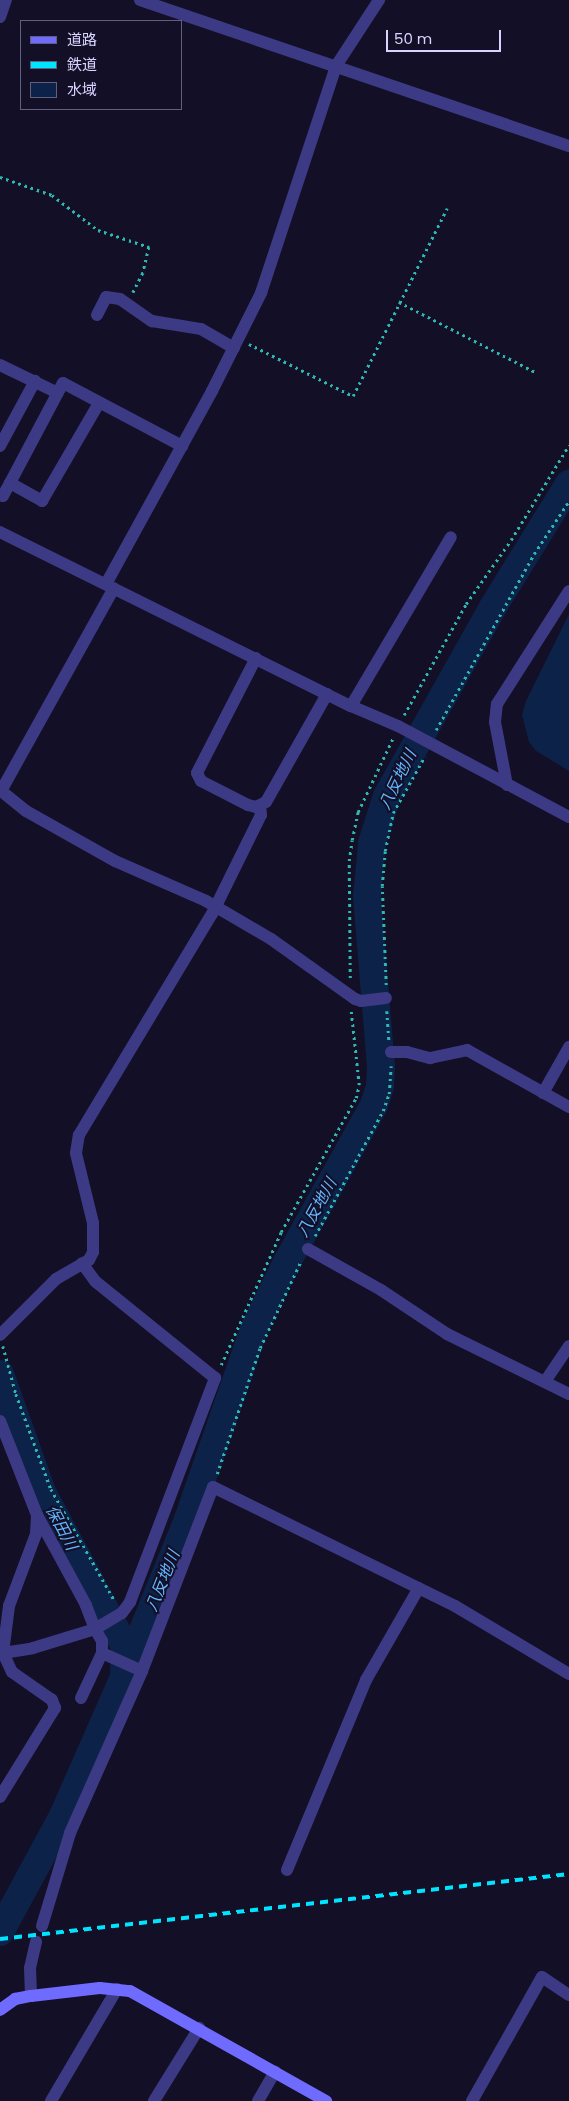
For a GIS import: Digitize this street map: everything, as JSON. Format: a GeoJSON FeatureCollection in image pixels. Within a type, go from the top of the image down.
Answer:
{"type":"FeatureCollection","features":[{"type":"Feature","properties":{"kind":"street"},"geometry":{"type":"LineString","coordinates":[[0,17],[6,0]]}},
{"type":"Feature","properties":{"kind":"street"},"geometry":{"type":"LineString","coordinates":[[140,0],[569,146]]}},
{"type":"Feature","properties":{"kind":"street"},"geometry":{"type":"LineString","coordinates":[[379,0],[336,66],[260,294],[110,586],[1,790],[26,811],[115,861],[214,908],[284,947],[350,995],[365,1001],[384,998]]}},
{"type":"Feature","properties":{"kind":"street"},"geometry":{"type":"LineString","coordinates":[[97,315],[106,297],[128,304],[152,321],[201,329],[236,344]]}},
{"type":"Feature","properties":{"kind":"street"},"geometry":{"type":"LineString","coordinates":[[0,365],[58,393]]}},
{"type":"Feature","properties":{"kind":"street"},"geometry":{"type":"LineString","coordinates":[[0,446],[35,381]]}},
{"type":"Feature","properties":{"kind":"street"},"geometry":{"type":"LineString","coordinates":[[0,495],[10,483],[63,383],[182,446]]}},
{"type":"Feature","properties":{"kind":"street"},"geometry":{"type":"LineString","coordinates":[[10,483],[42,501],[99,403]]}},
{"type":"Feature","properties":{"kind":"street"},"geometry":{"type":"LineString","coordinates":[[0,532],[351,706],[402,728],[569,817]]}},
{"type":"Feature","properties":{"kind":"street"},"geometry":{"type":"LineString","coordinates":[[351,706],[451,537]]}},
{"type":"Feature","properties":{"kind":"street"},"geometry":{"type":"LineString","coordinates":[[507,785],[495,722],[497,704],[569,591]]}},
{"type":"Feature","properties":{"kind":"street"},"geometry":{"type":"LineString","coordinates":[[256,658],[196,773],[201,781],[248,805],[260,806]]}},
{"type":"Feature","properties":{"kind":"street"},"geometry":{"type":"LineString","coordinates":[[1,1340],[56,1279],[89,1260],[95,1240],[76,1153],[79,1135],[214,908],[260,815],[260,806],[327,694]]}},
{"type":"Feature","properties":{"kind":"street"},"geometry":{"type":"LineString","coordinates":[[543,1093],[569,1048]]}},
{"type":"Feature","properties":{"kind":"street"},"geometry":{"type":"LineString","coordinates":[[391,1052],[406,1052],[430,1058],[467,1050],[569,1108]]}},
{"type":"Feature","properties":{"kind":"street"},"geometry":{"type":"LineString","coordinates":[[308,1249],[381,1290],[447,1334],[546,1380],[569,1394]]}},
{"type":"Feature","properties":{"kind":"street"},"geometry":{"type":"LineString","coordinates":[[1,1653],[33,1648],[94,1629],[122,1612],[130,1602],[215,1378],[96,1282],[82,1263]]}},
{"type":"Feature","properties":{"kind":"street"},"geometry":{"type":"LineString","coordinates":[[546,1380],[569,1346]]}},
{"type":"Feature","properties":{"kind":"street"},"geometry":{"type":"LineString","coordinates":[[0,1422],[37,1515],[86,1605],[94,1629],[102,1641],[102,1653],[81,1698]]}},
{"type":"Feature","properties":{"kind":"street"},"geometry":{"type":"LineString","coordinates":[[42,1926],[70,1834],[213,1487],[419,1588],[569,1674]]}},
{"type":"Feature","properties":{"kind":"street"},"geometry":{"type":"LineString","coordinates":[[0,1797],[55,1708],[52,1700],[12,1672],[1,1653],[9,1606],[36,1534],[37,1515]]}},
{"type":"Feature","properties":{"kind":"street"},"geometry":{"type":"LineString","coordinates":[[287,1870],[366,1680],[419,1588]]}},
{"type":"Feature","properties":{"kind":"street"},"geometry":{"type":"LineString","coordinates":[[102,1653],[139,1670]]}},
{"type":"Feature","properties":{"kind":"street"},"geometry":{"type":"LineString","coordinates":[[31,1996],[30,1968],[36,1942]]}},
{"type":"Feature","properties":{"kind":"street"},"geometry":{"type":"LineString","coordinates":[[472,2101],[542,1977],[569,1995]]}},
{"type":"Feature","properties":{"kind":"street"},"geometry":{"type":"LineString","coordinates":[[51,2101],[117,1988]]}},
{"type":"Feature","properties":{"kind":"street"},"geometry":{"type":"LineString","coordinates":[[0,2010],[15,1999],[117,1988],[142,1997],[326,2101]]}},
{"type":"Feature","properties":{"kind":"street"},"geometry":{"type":"LineString","coordinates":[[154,2101],[199,2028]]}},
{"type":"Feature","properties":{"kind":"street"},"geometry":{"type":"LineString","coordinates":[[258,2101],[275,2072]]}},
{"type":"Feature","properties":{"kind":"path"},"geometry":{"type":"LineString","coordinates":[[0,177],[52,195],[98,230],[149,247],[143,273],[128,304]]}},
{"type":"Feature","properties":{"kind":"path"},"geometry":{"type":"LineString","coordinates":[[236,344],[353,396],[447,208]]}},
{"type":"Feature","properties":{"kind":"path"},"geometry":{"type":"LineString","coordinates":[[399,302],[537,373]]}},
{"type":"Feature","properties":{"kind":"path"},"geometry":{"type":"LineString","coordinates":[[215,1378],[281,1232],[356,1098],[358,1072],[350,995],[349,862],[358,812],[466,604],[511,540],[569,445]]}},
{"type":"Feature","properties":{"kind":"path"},"geometry":{"type":"LineString","coordinates":[[213,1487],[260,1348],[308,1249],[384,1111],[389,1094],[391,1052],[384,998],[382,886],[385,851],[393,813],[443,715],[534,554],[569,501]]}},
{"type":"Feature","properties":{"kind":"path"},"geometry":{"type":"LineString","coordinates":[[1,1340],[16,1394],[51,1489],[122,1612]]}},
{"type":"Feature","properties":{"kind":"water"},"geometry":{"type":"Polygon","coordinates":[[[569,614],[569,771],[536,751],[529,742],[522,715],[526,701],[569,614]]]}},
{"type":"Feature","properties":{"kind":"waterway","name":"八反地川"},"geometry":{"type":"LineString","coordinates":[[0,1932],[63,1816],[124,1677],[188,1519],[254,1329],[287,1262],[374,1105],[380,1086],[381,1067],[367,897],[372,843],[387,796],[493,607],[569,484]]}},
{"type":"Feature","properties":{"kind":"waterway","name":"保田川"},"geometry":{"type":"LineString","coordinates":[[0,1374],[42,1492],[125,1647],[124,1673]]}},
{"type":"Feature","properties":{"kind":"railway"},"geometry":{"type":"LineString","coordinates":[[0,1939],[569,1874]]}}]}
